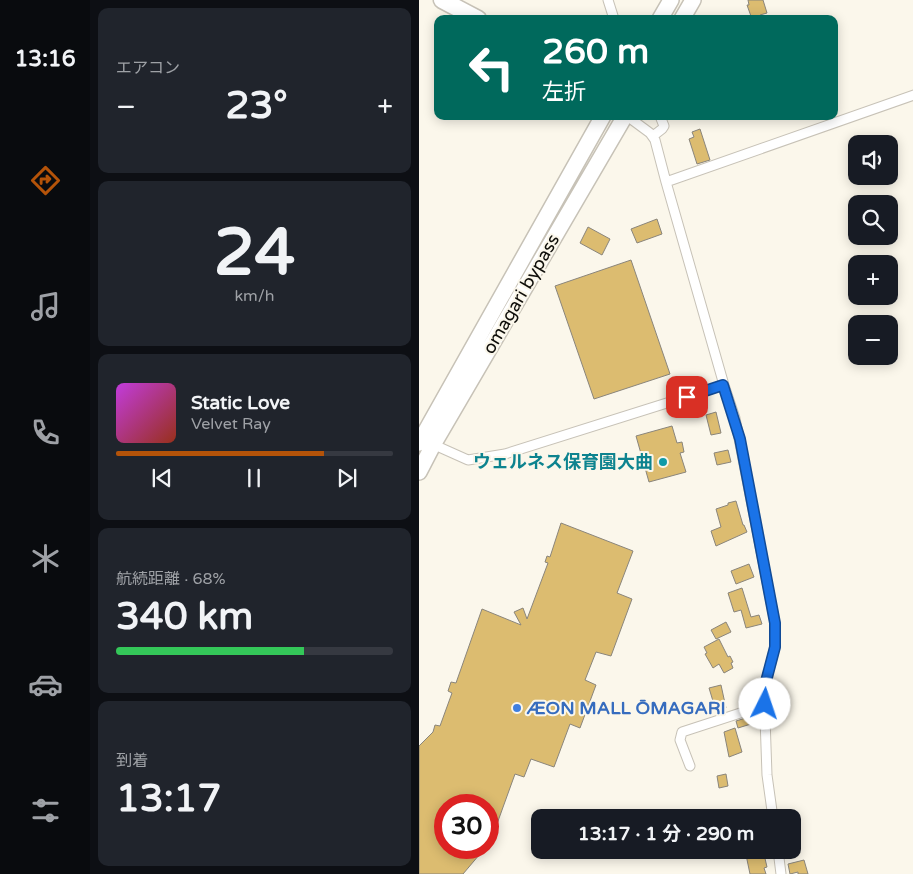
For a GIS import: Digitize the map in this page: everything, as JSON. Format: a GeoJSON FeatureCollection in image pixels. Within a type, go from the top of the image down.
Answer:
{"type":"FeatureCollection","features":[{"type":"Feature","properties":{"kind":"highway"},"geometry":{"type":"LineString","coordinates":[[431,0],[452,15]]}},
{"type":"Feature","properties":{"kind":"highway"},"geometry":{"type":"LineString","coordinates":[[442,0],[470,15]]}},
{"type":"Feature","properties":{"kind":"highway"},"geometry":{"type":"LineString","coordinates":[[662,15],[671,0]]}},
{"type":"Feature","properties":{"kind":"highway"},"geometry":{"type":"LineString","coordinates":[[684,15],[693,0]]}},
{"type":"Feature","properties":{"kind":"highway","name":"omagari bypass"},"geometry":{"type":"LineString","coordinates":[[419,472],[423,440],[601,120]]}},
{"type":"Feature","properties":{"kind":"highway","name":"omagari bypass"},"geometry":{"type":"LineString","coordinates":[[423,440],[623,120]]}},
{"type":"Feature","properties":{"kind":"street"},"geometry":{"type":"LineString","coordinates":[[608,0],[613,15]]}},
{"type":"Feature","properties":{"kind":"street"},"geometry":{"type":"LineString","coordinates":[[666,182],[913,95]]}},
{"type":"Feature","properties":{"kind":"street"},"geometry":{"type":"LineString","coordinates":[[632,120],[653,136],[659,152],[723,385],[740,439],[775,623],[775,647],[764,689],[767,775],[772,809]]}},
{"type":"Feature","properties":{"kind":"street"},"geometry":{"type":"LineString","coordinates":[[653,136],[664,126],[662,120]]}},
{"type":"Feature","properties":{"kind":"street"},"geometry":{"type":"LineString","coordinates":[[423,440],[468,460],[505,454],[723,385]]}},
{"type":"Feature","properties":{"kind":"street"},"geometry":{"type":"LineString","coordinates":[[690,766],[680,740],[682,732],[765,704]]}},
{"type":"Feature","properties":{"kind":"street"},"geometry":{"type":"LineString","coordinates":[[779,859],[781,874]]}},
{"type":"Feature","properties":{"kind":"building"},"geometry":{"type":"Polygon","coordinates":[[[748,0],[763,0],[767,13],[751,15],[747,5],[749,5],[748,0]]]}},
{"type":"Feature","properties":{"kind":"building"},"geometry":{"type":"Polygon","coordinates":[[[700,129],[710,160],[697,164],[689,139],[694,137],[692,132],[700,129]]]}},
{"type":"Feature","properties":{"kind":"building"},"geometry":{"type":"Polygon","coordinates":[[[657,219],[662,234],[637,243],[631,229],[657,219]]]}},
{"type":"Feature","properties":{"kind":"building"},"geometry":{"type":"Polygon","coordinates":[[[588,227],[610,239],[602,255],[580,243],[588,227]]]}},
{"type":"Feature","properties":{"kind":"building"},"geometry":{"type":"Polygon","coordinates":[[[631,260],[670,374],[594,399],[555,286],[631,260]]]}},
{"type":"Feature","properties":{"kind":"building"},"geometry":{"type":"Polygon","coordinates":[[[716,412],[721,433],[711,435],[706,415],[716,412]]]}},
{"type":"Feature","properties":{"kind":"building","name":"ウェルネス保育園大曲"},"geometry":{"type":"Polygon","coordinates":[[[672,426],[677,443],[682,442],[684,452],[680,453],[686,472],[649,482],[636,436],[672,426]]]}},
{"type":"Feature","properties":{"kind":"building"},"geometry":{"type":"Polygon","coordinates":[[[728,450],[731,462],[717,465],[714,453],[728,450]]]}},
{"type":"Feature","properties":{"kind":"building"},"geometry":{"type":"Polygon","coordinates":[[[736,501],[747,532],[716,546],[711,531],[721,527],[716,509],[736,501]]]}},
{"type":"Feature","properties":{"kind":"building","name":"ÆON MALL ŌMAGARI"},"geometry":{"type":"Polygon","coordinates":[[[561,523],[633,551],[617,593],[632,599],[611,656],[596,652],[585,680],[596,685],[580,728],[570,724],[554,767],[531,759],[524,777],[515,774],[499,818],[499,794],[434,794],[434,859],[476,859],[463,874],[419,874],[419,746],[433,732],[435,725],[440,726],[452,693],[448,691],[451,682],[456,683],[482,609],[521,625],[514,612],[523,608],[527,619],[548,563],[545,562],[547,556],[550,557],[561,523]]]}},
{"type":"Feature","properties":{"kind":"building"},"geometry":{"type":"Polygon","coordinates":[[[749,564],[754,577],[736,584],[731,571],[749,564]]]}},
{"type":"Feature","properties":{"kind":"building"},"geometry":{"type":"Polygon","coordinates":[[[742,588],[751,617],[759,615],[762,624],[746,628],[741,610],[734,612],[728,593],[742,588]]]}},
{"type":"Feature","properties":{"kind":"building"},"geometry":{"type":"Polygon","coordinates":[[[726,622],[731,632],[716,639],[711,630],[726,622]]]}},
{"type":"Feature","properties":{"kind":"building"},"geometry":{"type":"Polygon","coordinates":[[[719,639],[728,657],[730,656],[733,662],[731,663],[733,668],[724,673],[719,664],[713,668],[705,654],[707,653],[704,647],[719,639]]]}},
{"type":"Feature","properties":{"kind":"building"},"geometry":{"type":"Polygon","coordinates":[[[721,685],[726,708],[716,711],[709,688],[721,685]]]}},
{"type":"Feature","properties":{"kind":"building"},"geometry":{"type":"Polygon","coordinates":[[[749,717],[751,724],[738,728],[736,721],[749,717]]]}},
{"type":"Feature","properties":{"kind":"building"},"geometry":{"type":"Polygon","coordinates":[[[735,728],[742,752],[729,757],[724,732],[735,728]]]}},
{"type":"Feature","properties":{"kind":"building"},"geometry":{"type":"Polygon","coordinates":[[[726,774],[728,786],[719,788],[717,776],[726,774]]]}},
{"type":"Feature","properties":{"kind":"building"},"geometry":{"type":"Polygon","coordinates":[[[747,859],[765,859],[767,867],[764,868],[766,874],[750,874],[747,859]]]}},
{"type":"Feature","properties":{"kind":"building"},"geometry":{"type":"Polygon","coordinates":[[[804,860],[808,874],[798,874],[798,872],[790,874],[788,864],[804,860]]]}},
{"type":"Feature","properties":{"kind":"place","name":"ウェルネス保育園大曲"},"geometry":{"type":"Point","coordinates":[663,462]}},
{"type":"Feature","properties":{"kind":"place","name":"ÆON MALL ŌMAGARI"},"geometry":{"type":"Point","coordinates":[517,708]}},
{"type":"Feature","properties":{"kind":"route"},"geometry":{"type":"LineString","coordinates":[[687,397],[723,385],[735,418],[775,623],[775,647],[764,689],[765,704]]}}]}
